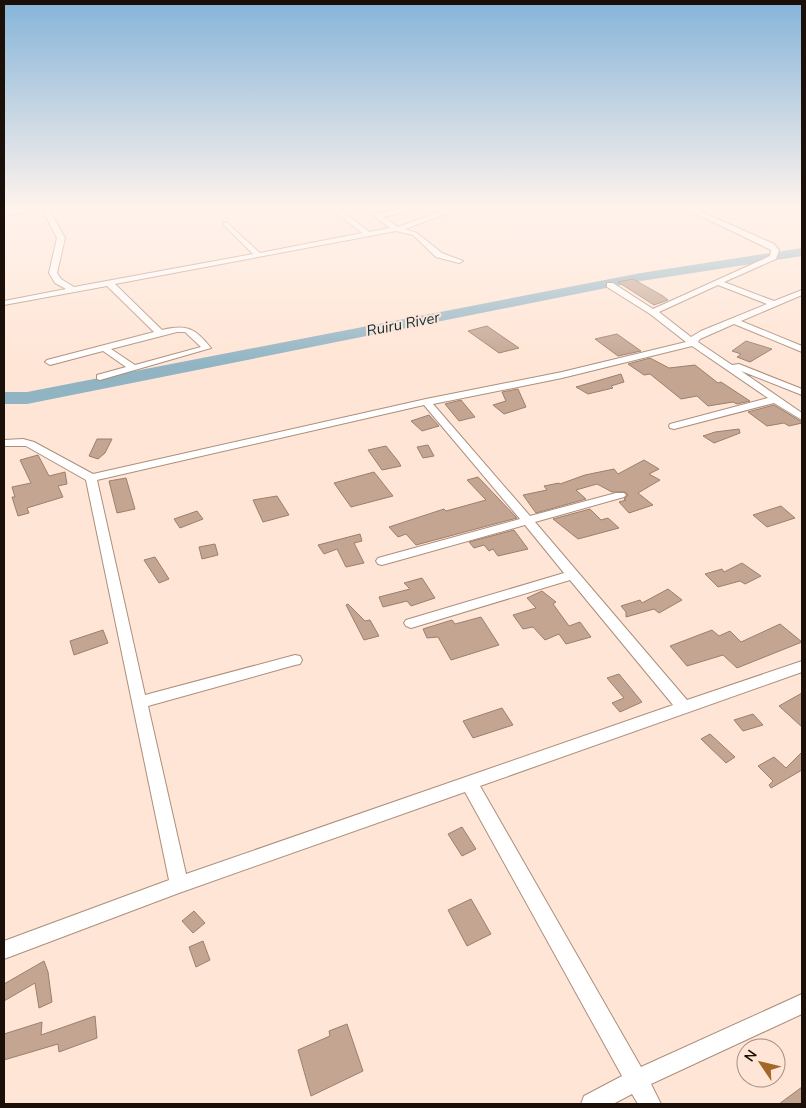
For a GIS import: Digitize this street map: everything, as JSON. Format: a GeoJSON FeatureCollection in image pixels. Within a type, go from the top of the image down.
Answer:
{"type":"FeatureCollection","features":[{"type":"Feature","properties":{"kind":"street"},"geometry":{"type":"LineString","coordinates":[[56,261],[54,277],[72,290]]}},
{"type":"Feature","properties":{"kind":"street"},"geometry":{"type":"LineString","coordinates":[[4,302],[234,261]]}},
{"type":"Feature","properties":{"kind":"street"},"geometry":{"type":"LineString","coordinates":[[653,312],[759,261]]}},
{"type":"Feature","properties":{"kind":"street"},"geometry":{"type":"LineString","coordinates":[[716,282],[775,304]]}},
{"type":"Feature","properties":{"kind":"street"},"geometry":{"type":"LineString","coordinates":[[110,284],[161,334]]}},
{"type":"Feature","properties":{"kind":"street"},"geometry":{"type":"LineString","coordinates":[[610,285],[653,312],[802,417]]}},
{"type":"Feature","properties":{"kind":"street"},"geometry":{"type":"LineString","coordinates":[[4,442],[30,444],[91,478],[426,402],[562,375],[693,342],[696,337],[802,292]]}},
{"type":"Feature","properties":{"kind":"street"},"geometry":{"type":"LineString","coordinates":[[735,321],[802,349]]}},
{"type":"Feature","properties":{"kind":"street"},"geometry":{"type":"LineString","coordinates":[[50,362],[177,329],[188,330],[207,348],[100,377]]}},
{"type":"Feature","properties":{"kind":"street"},"geometry":{"type":"LineString","coordinates":[[104,348],[134,368]]}},
{"type":"Feature","properties":{"kind":"street"},"geometry":{"type":"LineString","coordinates":[[716,358],[802,392]]}},
{"type":"Feature","properties":{"kind":"street"},"geometry":{"type":"LineString","coordinates":[[674,426],[777,399]]}},
{"type":"Feature","properties":{"kind":"street"},"geometry":{"type":"LineString","coordinates":[[426,402],[529,521],[684,708]]}},
{"type":"Feature","properties":{"kind":"street"},"geometry":{"type":"LineString","coordinates":[[91,478],[141,702],[179,885]]}},
{"type":"Feature","properties":{"kind":"street"},"geometry":{"type":"LineString","coordinates":[[382,561],[620,495]]}},
{"type":"Feature","properties":{"kind":"street"},"geometry":{"type":"LineString","coordinates":[[411,623],[573,575]]}},
{"type":"Feature","properties":{"kind":"street"},"geometry":{"type":"LineString","coordinates":[[141,702],[295,660]]}},
{"type":"Feature","properties":{"kind":"street"},"geometry":{"type":"LineString","coordinates":[[4,950],[179,885],[802,666]]}},
{"type":"Feature","properties":{"kind":"street"},"geometry":{"type":"LineString","coordinates":[[469,783],[650,1104]]}},
{"type":"Feature","properties":{"kind":"street"},"geometry":{"type":"LineString","coordinates":[[592,1104],[636,1080],[802,1004]]}},
{"type":"Feature","properties":{"kind":"building"},"geometry":{"type":"Polygon","coordinates":[[[633,279],[668,300],[654,305],[618,282],[633,279]]]}},
{"type":"Feature","properties":{"kind":"building"},"geometry":{"type":"Polygon","coordinates":[[[487,326],[519,348],[499,353],[468,331],[487,326]]]}},
{"type":"Feature","properties":{"kind":"building"},"geometry":{"type":"Polygon","coordinates":[[[617,334],[641,351],[618,356],[595,339],[617,334]]]}},
{"type":"Feature","properties":{"kind":"building"},"geometry":{"type":"Polygon","coordinates":[[[746,341],[772,349],[750,362],[737,357],[741,354],[732,351],[746,341]]]}},
{"type":"Feature","properties":{"kind":"building"},"geometry":{"type":"Polygon","coordinates":[[[650,358],[669,368],[695,365],[718,383],[721,382],[750,401],[708,406],[697,396],[681,399],[650,374],[644,375],[628,364],[650,358]]]}},
{"type":"Feature","properties":{"kind":"building"},"geometry":{"type":"Polygon","coordinates":[[[621,374],[624,382],[611,386],[613,388],[588,394],[576,387],[621,374]]]}},
{"type":"Feature","properties":{"kind":"building"},"geometry":{"type":"Polygon","coordinates":[[[518,389],[526,407],[504,414],[493,405],[506,401],[502,392],[518,389]]]}},
{"type":"Feature","properties":{"kind":"building"},"geometry":{"type":"Polygon","coordinates":[[[461,400],[475,417],[459,421],[445,404],[461,400]]]}},
{"type":"Feature","properties":{"kind":"building"},"geometry":{"type":"Polygon","coordinates":[[[774,405],[802,423],[789,426],[784,423],[767,426],[748,412],[774,405]]]}},
{"type":"Feature","properties":{"kind":"building"},"geometry":{"type":"Polygon","coordinates":[[[429,415],[439,426],[422,431],[411,421],[429,415]]]}},
{"type":"Feature","properties":{"kind":"building"},"geometry":{"type":"Polygon","coordinates":[[[739,429],[740,433],[714,443],[703,436],[715,432],[739,429]]]}},
{"type":"Feature","properties":{"kind":"building"},"geometry":{"type":"Polygon","coordinates":[[[97,439],[112,439],[105,453],[98,459],[89,456],[97,439]]]}},
{"type":"Feature","properties":{"kind":"building"},"geometry":{"type":"Polygon","coordinates":[[[428,445],[434,456],[423,458],[417,447],[428,445]]]}},
{"type":"Feature","properties":{"kind":"building"},"geometry":{"type":"Polygon","coordinates":[[[386,446],[401,466],[382,470],[368,450],[386,446]]]}},
{"type":"Feature","properties":{"kind":"building"},"geometry":{"type":"Polygon","coordinates":[[[38,455],[49,476],[65,472],[67,484],[58,486],[63,497],[27,508],[29,513],[18,516],[12,497],[15,497],[12,487],[31,483],[20,460],[38,455]]]}},
{"type":"Feature","properties":{"kind":"building"},"geometry":{"type":"Polygon","coordinates":[[[644,460],[659,469],[649,474],[660,480],[638,493],[653,505],[629,513],[619,502],[626,500],[624,499],[628,495],[625,492],[612,492],[597,484],[576,490],[586,499],[536,513],[523,495],[547,490],[544,486],[560,484],[585,475],[614,469],[618,474],[644,460]]]}},
{"type":"Feature","properties":{"kind":"building"},"geometry":{"type":"Polygon","coordinates":[[[374,472],[393,496],[351,507],[334,483],[374,472]]]}},
{"type":"Feature","properties":{"kind":"building"},"geometry":{"type":"Polygon","coordinates":[[[478,477],[517,518],[416,545],[406,534],[398,537],[389,527],[444,509],[446,511],[486,500],[467,480],[478,477]]]}},
{"type":"Feature","properties":{"kind":"building"},"geometry":{"type":"Polygon","coordinates":[[[126,478],[135,509],[117,513],[109,481],[126,478]]]}},
{"type":"Feature","properties":{"kind":"building"},"geometry":{"type":"Polygon","coordinates":[[[277,496],[289,515],[263,522],[253,500],[277,496]]]}},
{"type":"Feature","properties":{"kind":"building"},"geometry":{"type":"Polygon","coordinates":[[[781,506],[795,518],[767,527],[753,515],[781,506]]]}},
{"type":"Feature","properties":{"kind":"building"},"geometry":{"type":"Polygon","coordinates":[[[590,509],[601,520],[608,518],[619,528],[578,539],[553,519],[590,509]]]}},
{"type":"Feature","properties":{"kind":"building"},"geometry":{"type":"Polygon","coordinates":[[[197,511],[203,519],[180,528],[174,519],[197,511]]]}},
{"type":"Feature","properties":{"kind":"building"},"geometry":{"type":"Polygon","coordinates":[[[514,530],[528,549],[498,556],[493,549],[489,551],[484,545],[474,548],[469,542],[514,530]]]}},
{"type":"Feature","properties":{"kind":"building"},"geometry":{"type":"Polygon","coordinates":[[[360,534],[362,541],[354,543],[364,563],[346,567],[337,549],[324,554],[318,545],[360,534]]]}},
{"type":"Feature","properties":{"kind":"building"},"geometry":{"type":"Polygon","coordinates":[[[215,544],[218,555],[202,559],[199,547],[215,544]]]}},
{"type":"Feature","properties":{"kind":"building"},"geometry":{"type":"Polygon","coordinates":[[[155,557],[169,579],[159,583],[144,560],[155,557]]]}},
{"type":"Feature","properties":{"kind":"building"},"geometry":{"type":"Polygon","coordinates":[[[742,563],[761,576],[745,584],[740,581],[718,587],[705,574],[722,569],[724,572],[742,563]]]}},
{"type":"Feature","properties":{"kind":"building"},"geometry":{"type":"Polygon","coordinates":[[[422,578],[435,598],[411,606],[407,601],[383,607],[379,597],[410,589],[404,583],[422,578]]]}},
{"type":"Feature","properties":{"kind":"building"},"geometry":{"type":"Polygon","coordinates":[[[668,589],[682,600],[659,613],[654,609],[626,617],[626,612],[621,606],[640,600],[642,603],[668,589]]]}},
{"type":"Feature","properties":{"kind":"building"},"geometry":{"type":"Polygon","coordinates":[[[542,591],[556,602],[553,604],[569,626],[580,622],[591,637],[566,644],[559,634],[545,640],[533,627],[523,629],[513,615],[536,608],[527,598],[542,591]]]}},
{"type":"Feature","properties":{"kind":"building"},"geometry":{"type":"Polygon","coordinates":[[[348,604],[365,621],[370,620],[379,636],[364,640],[346,605],[348,604]]]}},
{"type":"Feature","properties":{"kind":"building"},"geometry":{"type":"Polygon","coordinates":[[[481,617],[499,645],[451,660],[438,637],[427,638],[423,629],[452,620],[455,624],[481,617]]]}},
{"type":"Feature","properties":{"kind":"building"},"geometry":{"type":"Polygon","coordinates":[[[780,624],[802,642],[737,668],[723,655],[687,666],[670,646],[712,630],[719,636],[730,631],[741,642],[780,624]]]}},
{"type":"Feature","properties":{"kind":"building"},"geometry":{"type":"Polygon","coordinates":[[[103,630],[108,643],[74,655],[70,641],[103,630]]]}},
{"type":"Feature","properties":{"kind":"building"},"geometry":{"type":"Polygon","coordinates":[[[619,674],[642,702],[620,712],[612,703],[624,698],[607,678],[619,674]]]}},
{"type":"Feature","properties":{"kind":"building"},"geometry":{"type":"Polygon","coordinates":[[[802,693],[802,727],[779,706],[802,693]]]}},
{"type":"Feature","properties":{"kind":"building"},"geometry":{"type":"Polygon","coordinates":[[[502,708],[513,725],[473,738],[463,721],[502,708]]]}},
{"type":"Feature","properties":{"kind":"building"},"geometry":{"type":"Polygon","coordinates":[[[753,714],[763,725],[743,731],[734,720],[753,714]]]}},
{"type":"Feature","properties":{"kind":"building"},"geometry":{"type":"Polygon","coordinates":[[[710,734],[735,757],[726,763],[701,739],[710,734]]]}},
{"type":"Feature","properties":{"kind":"building"},"geometry":{"type":"Polygon","coordinates":[[[802,752],[802,770],[771,788],[769,785],[773,781],[758,766],[774,757],[786,768],[802,752]]]}},
{"type":"Feature","properties":{"kind":"building"},"geometry":{"type":"Polygon","coordinates":[[[462,827],[476,849],[462,856],[448,834],[462,827]]]}},
{"type":"Feature","properties":{"kind":"building"},"geometry":{"type":"Polygon","coordinates":[[[471,899],[491,934],[467,946],[448,910],[471,899]]]}},
{"type":"Feature","properties":{"kind":"building"},"geometry":{"type":"Polygon","coordinates":[[[194,911],[205,923],[193,933],[182,921],[194,911]]]}},
{"type":"Feature","properties":{"kind":"building"},"geometry":{"type":"Polygon","coordinates":[[[203,941],[210,960],[196,967],[189,947],[203,941]]]}},
{"type":"Feature","properties":{"kind":"building"},"geometry":{"type":"Polygon","coordinates":[[[44,961],[48,972],[52,1002],[39,1008],[35,983],[4,1001],[4,984],[44,961]]]}},
{"type":"Feature","properties":{"kind":"building"},"geometry":{"type":"Polygon","coordinates":[[[95,1016],[97,1038],[59,1052],[58,1044],[4,1060],[4,1034],[42,1022],[41,1035],[95,1016]]]}},
{"type":"Feature","properties":{"kind":"building"},"geometry":{"type":"Polygon","coordinates":[[[347,1024],[363,1071],[311,1096],[298,1050],[330,1036],[329,1031],[347,1024]]]}},
{"type":"Feature","properties":{"kind":"building"},"geometry":{"type":"Polygon","coordinates":[[[802,1087],[802,1104],[779,1104],[802,1087]]]}},
{"type":"Feature","properties":{"kind":"waterway","name":"Ruiru River"},"geometry":{"type":"LineString","coordinates":[[4,398],[27,398],[641,277],[746,261]]}}]}
